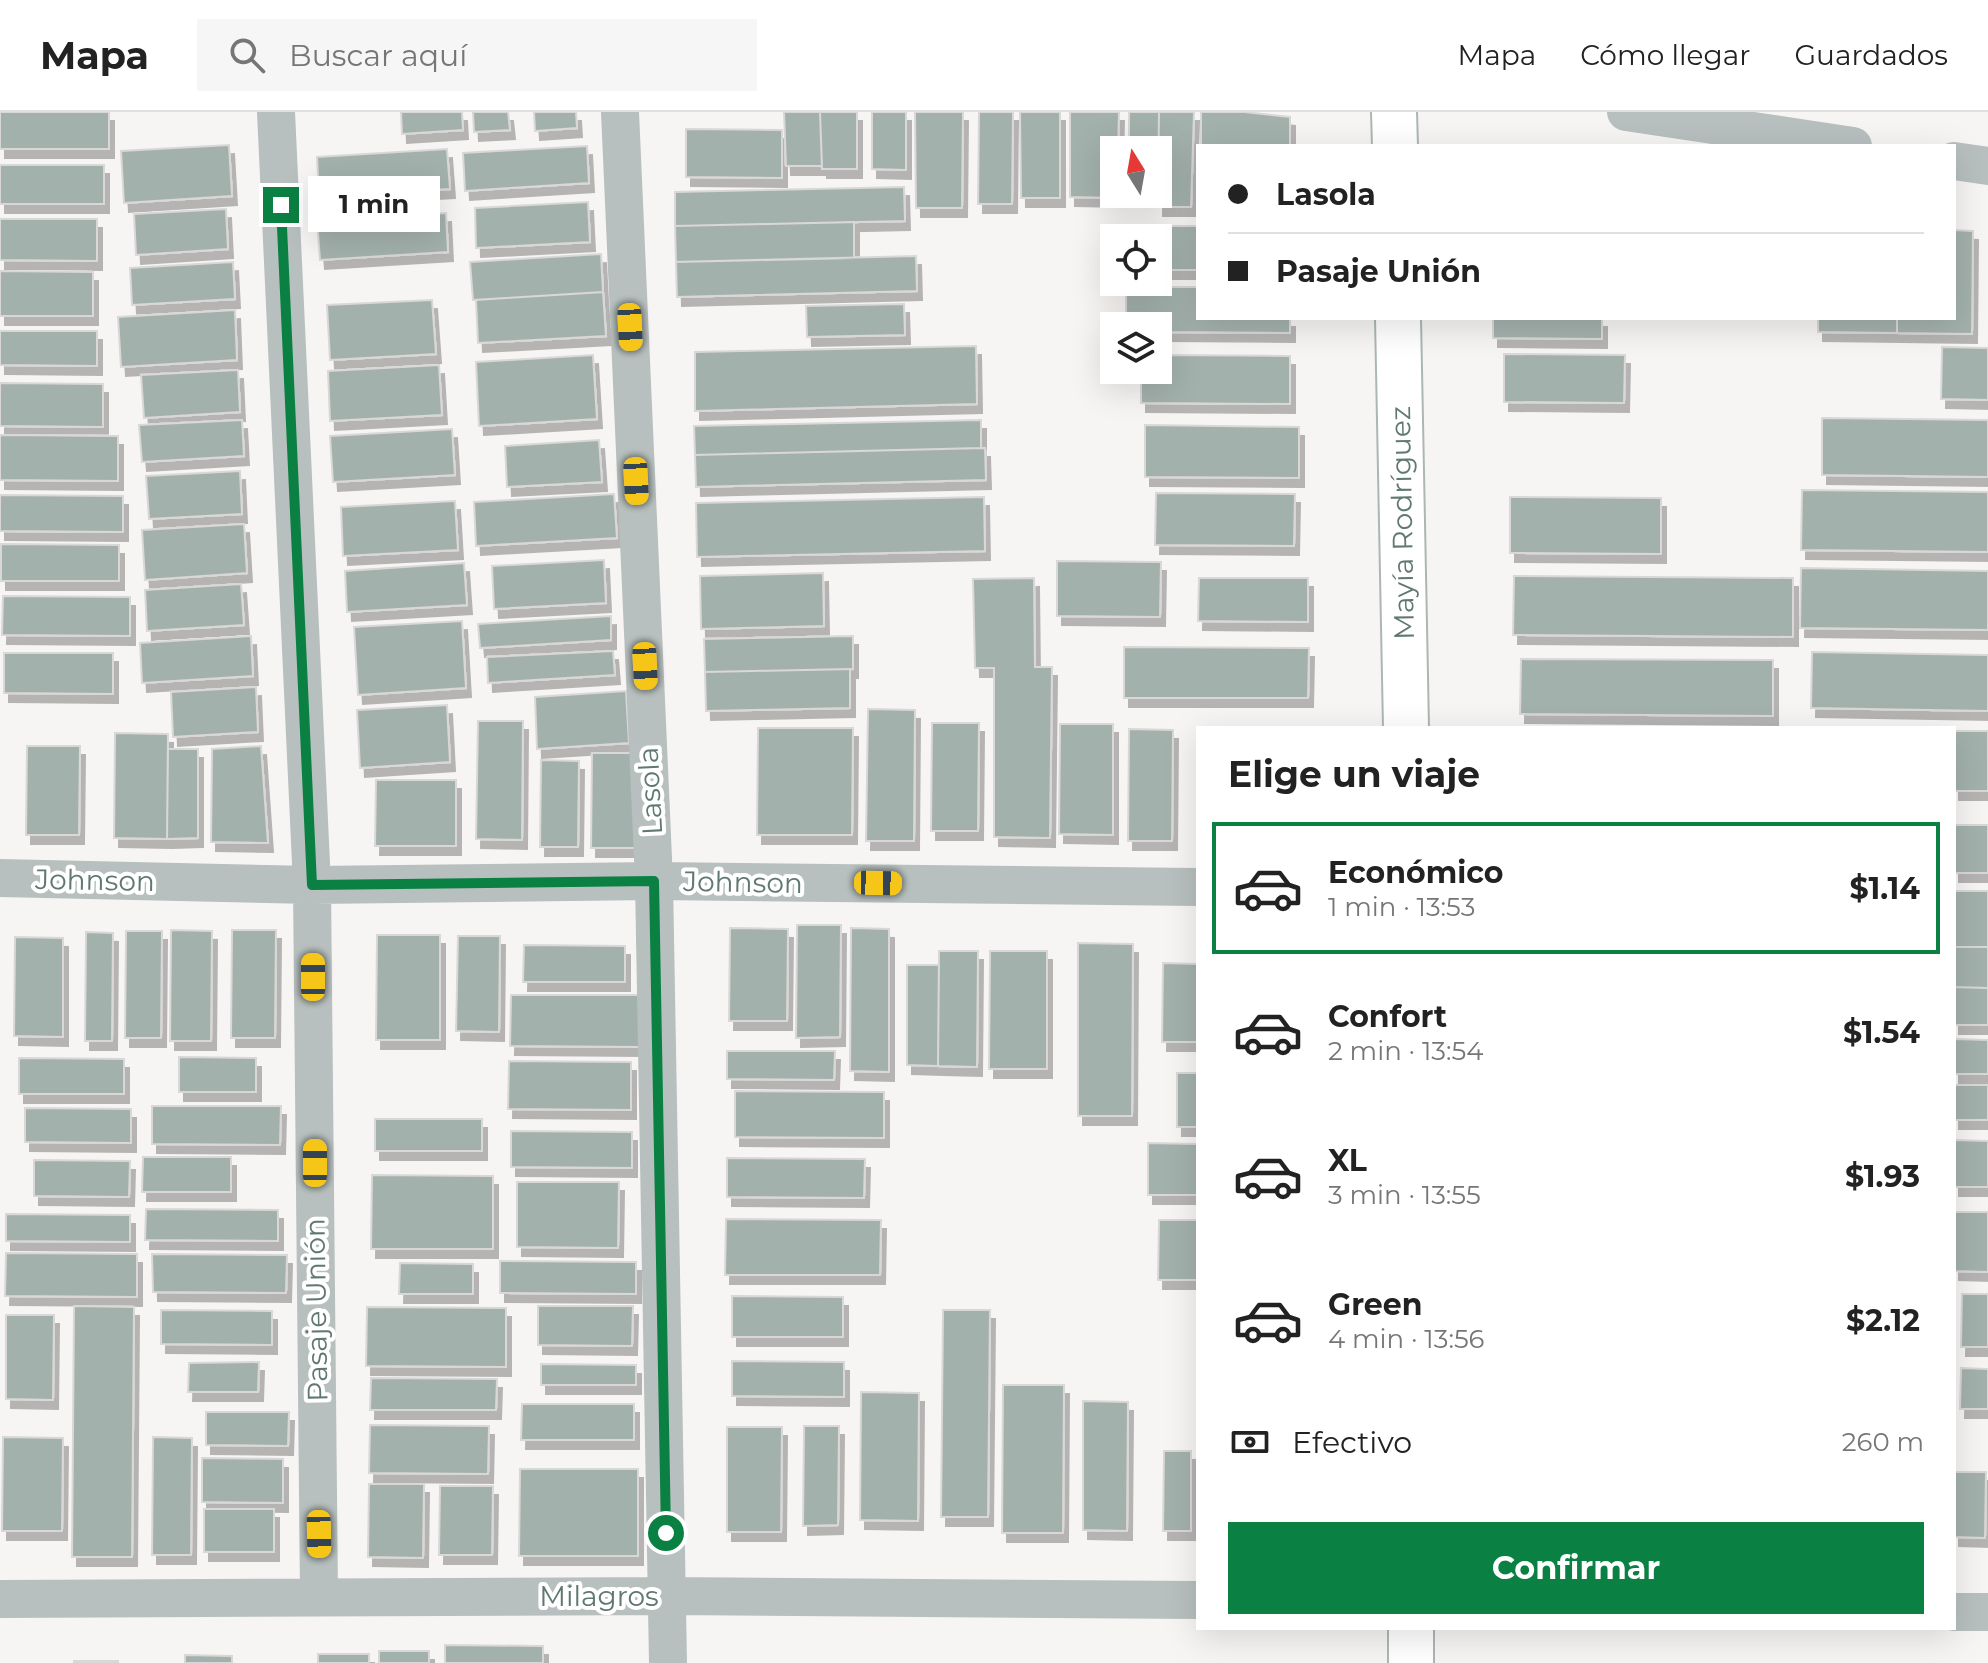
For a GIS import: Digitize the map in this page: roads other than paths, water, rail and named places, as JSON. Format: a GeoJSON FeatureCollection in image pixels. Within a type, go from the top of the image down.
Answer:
{"type":"FeatureCollection","features":[{"type":"Feature","properties":{"kind":"main road"},"geometry":{"type":"LineString","coordinates":[[1394,112],[1395,144]]}},
{"type":"Feature","properties":{"kind":"main road","name":"Mayía Rodríguez"},"geometry":{"type":"LineString","coordinates":[[1398,320],[1406,726]]}},
{"type":"Feature","properties":{"kind":"main road"},"geometry":{"type":"LineString","coordinates":[[1411,1630],[1411,1663]]}},
{"type":"Feature","properties":{"kind":"street","name":"Pasaje Unión"},"geometry":{"type":"LineString","coordinates":[[276,112],[312,885],[319,1596]]}},
{"type":"Feature","properties":{"kind":"street","name":"Lasola"},"geometry":{"type":"LineString","coordinates":[[620,112],[654,881],[668,1663]]}},
{"type":"Feature","properties":{"kind":"street"},"geometry":{"type":"LineString","coordinates":[[1626,112],[1840,144]]}},
{"type":"Feature","properties":{"kind":"street"},"geometry":{"type":"LineString","coordinates":[[1956,161],[1988,166]]}},
{"type":"Feature","properties":{"kind":"street","name":"Johnson"},"geometry":{"type":"LineString","coordinates":[[0,878],[312,885],[654,881],[1196,887]]}},
{"type":"Feature","properties":{"kind":"street","name":"Milagros"},"geometry":{"type":"LineString","coordinates":[[0,1599],[668,1596],[1196,1600]]}},
{"type":"Feature","properties":{"kind":"street"},"geometry":{"type":"LineString","coordinates":[[1956,1612],[1988,1612]]}}]}
